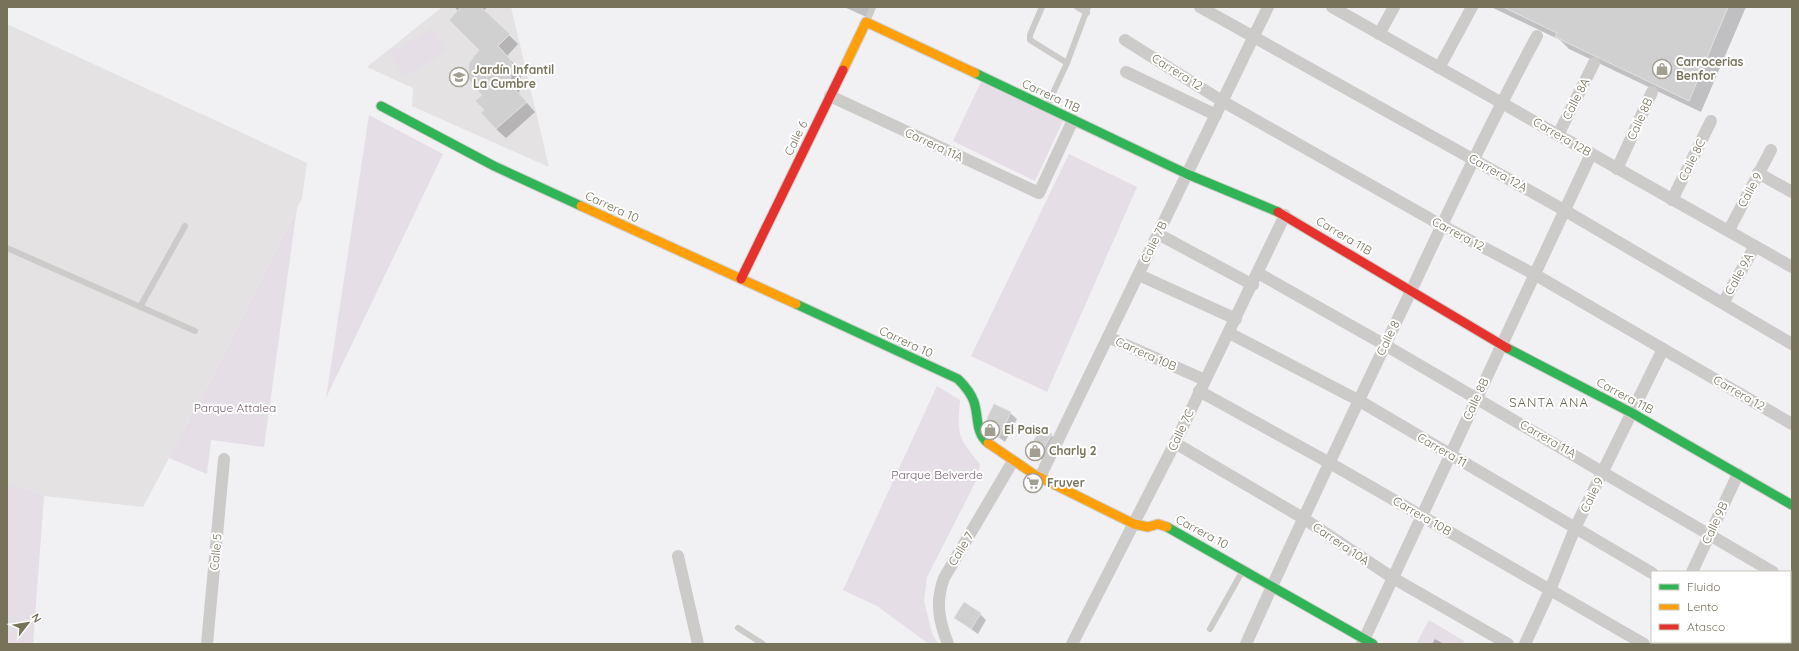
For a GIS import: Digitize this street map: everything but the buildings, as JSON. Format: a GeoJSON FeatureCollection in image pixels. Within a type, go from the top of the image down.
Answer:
{"type":"FeatureCollection","features":[{"type":"Feature","properties":{"kind":"street","name":"Carrera 12A"},"geometry":{"type":"LineString","coordinates":[[1200,7],[1564,210],[1792,344]]}},
{"type":"Feature","properties":{"kind":"street","name":"Calle 7B"},"geometry":{"type":"LineString","coordinates":[[1040,477],[1268,7]]}},
{"type":"Feature","properties":{"kind":"street","name":"Carrera 12B"},"geometry":{"type":"LineString","coordinates":[[1332,7],[1672,200],[1729,230],[1792,267]]}},
{"type":"Feature","properties":{"kind":"street"},"geometry":{"type":"LineString","coordinates":[[1379,34],[1394,7]]}},
{"type":"Feature","properties":{"kind":"street"},"geometry":{"type":"LineString","coordinates":[[1439,68],[1472,7]]}},
{"type":"Feature","properties":{"kind":"street","name":"Calle 6"},"geometry":{"type":"LineString","coordinates":[[741,279],[866,22]]}},
{"type":"Feature","properties":{"kind":"street","name":"Carrera 11B"},"geometry":{"type":"LineString","coordinates":[[866,22],[1187,174],[1285,214],[1502,345],[1632,413],[1792,505]]}},
{"type":"Feature","properties":{"kind":"street","name":"Calle 8"},"geometry":{"type":"LineString","coordinates":[[1246,644],[1328,462],[1411,291],[1441,225],[1501,103],[1537,36]]}},
{"type":"Feature","properties":{"kind":"street","name":"Carrera 12"},"geometry":{"type":"LineString","coordinates":[[1125,40],[1222,100],[1441,225],[1534,274],[1792,424]]}},
{"type":"Feature","properties":{"kind":"street","name":"Calle 8A"},"geometry":{"type":"LineString","coordinates":[[1558,135],[1594,63]]}},
{"type":"Feature","properties":{"kind":"street","name":"Carrera 12"},"geometry":{"type":"LineString","coordinates":[[1126,72],[1216,115]]}},
{"type":"Feature","properties":{"kind":"street","name":"Calle 8B"},"geometry":{"type":"LineString","coordinates":[[1617,169],[1652,92]]}},
{"type":"Feature","properties":{"kind":"street","name":"Carrera 11A"},"geometry":{"type":"LineString","coordinates":[[830,96],[1039,194],[1073,120]]}},
{"type":"Feature","properties":{"kind":"street","name":"Carrera 10"},"geometry":{"type":"LineString","coordinates":[[381,106],[494,166],[958,379],[969,389],[975,400],[981,438],[1013,461],[1040,477],[1134,524],[1148,526],[1158,524],[1170,528],[1272,584],[1366,642]]}},
{"type":"Feature","properties":{"kind":"street","name":"Calle 8C"},"geometry":{"type":"LineString","coordinates":[[1672,200],[1711,121]]}},
{"type":"Feature","properties":{"kind":"street","name":"Calle 9"},"geometry":{"type":"LineString","coordinates":[[1729,230],[1771,150]]}},
{"type":"Feature","properties":{"kind":"street","name":"Calle 8B"},"geometry":{"type":"LineString","coordinates":[[1366,642],[1393,578],[1591,154]]}},
{"type":"Feature","properties":{"kind":"street"},"geometry":{"type":"LineString","coordinates":[[1758,173],[1792,192]]}},
{"type":"Feature","properties":{"kind":"street","name":"Calle 7C"},"geometry":{"type":"LineString","coordinates":[[1072,644],[1175,444],[1199,392],[1253,285],[1285,214]]}},
{"type":"Feature","properties":{"kind":"street"},"geometry":{"type":"LineString","coordinates":[[1158,234],[1253,285]]}},
{"type":"Feature","properties":{"kind":"street","name":"Calle 9A"},"geometry":{"type":"LineString","coordinates":[[1723,303],[1755,246]]}},
{"type":"Feature","properties":{"kind":"street","name":"Carrera 11A"},"geometry":{"type":"LineString","coordinates":[[1258,274],[1604,471],[1771,571]]}},
{"type":"Feature","properties":{"kind":"street"},"geometry":{"type":"LineString","coordinates":[[1138,275],[1236,319]]}},
{"type":"Feature","properties":{"kind":"street","name":"Carrera 11"},"geometry":{"type":"LineString","coordinates":[[1229,334],[1358,400],[1651,572]]}},
{"type":"Feature","properties":{"kind":"street","name":"Carrera 10B"},"geometry":{"type":"LineString","coordinates":[[1108,337],[1205,380]]}},
{"type":"Feature","properties":{"kind":"street","name":"Calle 9"},"geometry":{"type":"LineString","coordinates":[[1525,644],[1576,528],[1663,349]]}},
{"type":"Feature","properties":{"kind":"street","name":"Carrera 10B"},"geometry":{"type":"LineString","coordinates":[[1199,392],[1328,462],[1644,644]]}},
{"type":"Feature","properties":{"kind":"street","name":"Carrera 10A"},"geometry":{"type":"LineString","coordinates":[[1175,444],[1303,518],[1393,578],[1508,644]]}},
{"type":"Feature","properties":{"kind":"street","name":"Calle 5"},"geometry":{"type":"LineString","coordinates":[[207,644],[224,459]]}},
{"type":"Feature","properties":{"kind":"street","name":"Calle 7"},"geometry":{"type":"LineString","coordinates":[[948,644],[939,616],[938,602],[944,578],[1013,461]]}},
{"type":"Feature","properties":{"kind":"street","name":"Calle 9B"},"geometry":{"type":"LineString","coordinates":[[1692,571],[1738,474]]}},
{"type":"Feature","properties":{"kind":"street"},"geometry":{"type":"LineString","coordinates":[[678,556],[698,644]]}},
{"type":"Feature","properties":{"kind":"lane","name":"Calle 6"},"geometry":{"type":"LineString","coordinates":[[866,22],[873,7]]}},
{"type":"Feature","properties":{"kind":"lane"},"geometry":{"type":"LineString","coordinates":[[1042,7],[1030,35],[1030,40],[1067,63]]}},
{"type":"Feature","properties":{"kind":"lane"},"geometry":{"type":"LineString","coordinates":[[1047,108],[1067,63],[1087,10],[1077,7]]}},
{"type":"Feature","properties":{"kind":"lane"},"geometry":{"type":"LineString","coordinates":[[140,307],[185,226]]}},
{"type":"Feature","properties":{"kind":"lane"},"geometry":{"type":"LineString","coordinates":[[7,248],[195,331]]}},
{"type":"Feature","properties":{"kind":"lane"},"geometry":{"type":"LineString","coordinates":[[1210,629],[1244,568]]}},
{"type":"Feature","properties":{"kind":"lane"},"geometry":{"type":"LineString","coordinates":[[738,628],[763,644]]}},
{"type":"Feature","properties":{"kind":"shaded area","name":"Jardín Infantil La Cumbre"},"geometry":{"type":"Polygon","coordinates":[[[442,7],[511,7],[549,167],[412,106],[413,88],[367,67],[442,7]]]}},
{"type":"Feature","properties":{"kind":"shaded area"},"geometry":{"type":"Polygon","coordinates":[[[7,24],[307,163],[302,198],[219,364],[143,507],[44,496],[7,481],[7,24]]]}},
{"type":"Feature","properties":{"kind":"green space"},"geometry":{"type":"Polygon","coordinates":[[[432,28],[447,51],[404,77],[389,53],[432,28]]]}},
{"type":"Feature","properties":{"kind":"green space"},"geometry":{"type":"Polygon","coordinates":[[[981,82],[1063,121],[1035,181],[953,141],[981,82]]]}},
{"type":"Feature","properties":{"kind":"green space"},"geometry":{"type":"Polygon","coordinates":[[[369,115],[443,154],[326,398],[369,115]]]}},
{"type":"Feature","properties":{"kind":"green space"},"geometry":{"type":"Polygon","coordinates":[[[1069,154],[1137,187],[1047,392],[971,356],[1069,154]]]}},
{"type":"Feature","properties":{"kind":"green space","name":"Parque Attalea"},"geometry":{"type":"Polygon","coordinates":[[[297,208],[264,447],[211,440],[207,474],[169,458],[219,364],[297,208]]]}},
{"type":"Feature","properties":{"kind":"green space","name":"Parque Belverde"},"geometry":{"type":"Polygon","coordinates":[[[937,386],[960,400],[959,428],[961,435],[967,448],[980,464],[977,479],[927,577],[924,601],[932,633],[938,644],[929,644],[877,606],[843,590],[937,386]]]}},
{"type":"Feature","properties":{"kind":"green space"},"geometry":{"type":"Polygon","coordinates":[[[7,481],[44,496],[33,644],[7,644],[7,481]]]}},
{"type":"Feature","properties":{"kind":"green space"},"geometry":{"type":"Polygon","coordinates":[[[1429,620],[1464,641],[1463,644],[1416,644],[1429,620]]]}},
{"type":"Feature","properties":{"kind":"traffic: fast"},"geometry":{"type":"LineString","coordinates":[[975,73],[1187,174],[1278,212]]}},
{"type":"Feature","properties":{"kind":"traffic: fast"},"geometry":{"type":"LineString","coordinates":[[381,106],[494,166],[581,206]]}},
{"type":"Feature","properties":{"kind":"traffic: fast"},"geometry":{"type":"LineString","coordinates":[[796,304],[958,379],[968,390],[973,399],[976,408],[979,430],[988,443]]}},
{"type":"Feature","properties":{"kind":"traffic: fast"},"geometry":{"type":"LineString","coordinates":[[1507,348],[1632,413],[1792,505]]}},
{"type":"Feature","properties":{"kind":"traffic: fast"},"geometry":{"type":"LineString","coordinates":[[1167,527],[1373,644]]}},
{"type":"Feature","properties":{"kind":"traffic: slow"},"geometry":{"type":"LineString","coordinates":[[843,70],[866,22],[975,73]]}},
{"type":"Feature","properties":{"kind":"traffic: slow"},"geometry":{"type":"LineString","coordinates":[[581,206],[796,304]]}},
{"type":"Feature","properties":{"kind":"traffic: slow"},"geometry":{"type":"LineString","coordinates":[[988,443],[1035,475],[1134,524],[1148,527],[1158,524],[1167,527]]}},
{"type":"Feature","properties":{"kind":"traffic: jam"},"geometry":{"type":"LineString","coordinates":[[741,279],[843,70]]}},
{"type":"Feature","properties":{"kind":"traffic: jam"},"geometry":{"type":"LineString","coordinates":[[1278,212],[1507,348]]}},
{"type":"Feature","properties":{"kind":"place","name":"Carrocerias Benfor"},"geometry":{"type":"Point","coordinates":[1662,69]}},
{"type":"Feature","properties":{"kind":"place","name":"Jardín Infantil La Cumbre"},"geometry":{"type":"Point","coordinates":[459,77]}},
{"type":"Feature","properties":{"kind":"place","name":"El Paisa"},"geometry":{"type":"Point","coordinates":[990,430]}},
{"type":"Feature","properties":{"kind":"place","name":"Charly 2"},"geometry":{"type":"Point","coordinates":[1035,451]}},
{"type":"Feature","properties":{"kind":"place","name":"Fruver"},"geometry":{"type":"Point","coordinates":[1033,483]}},
{"type":"Feature","properties":{"kind":"district","name":"SANTA ANA"},"geometry":{"type":"Point","coordinates":[1549,402]}}]}
